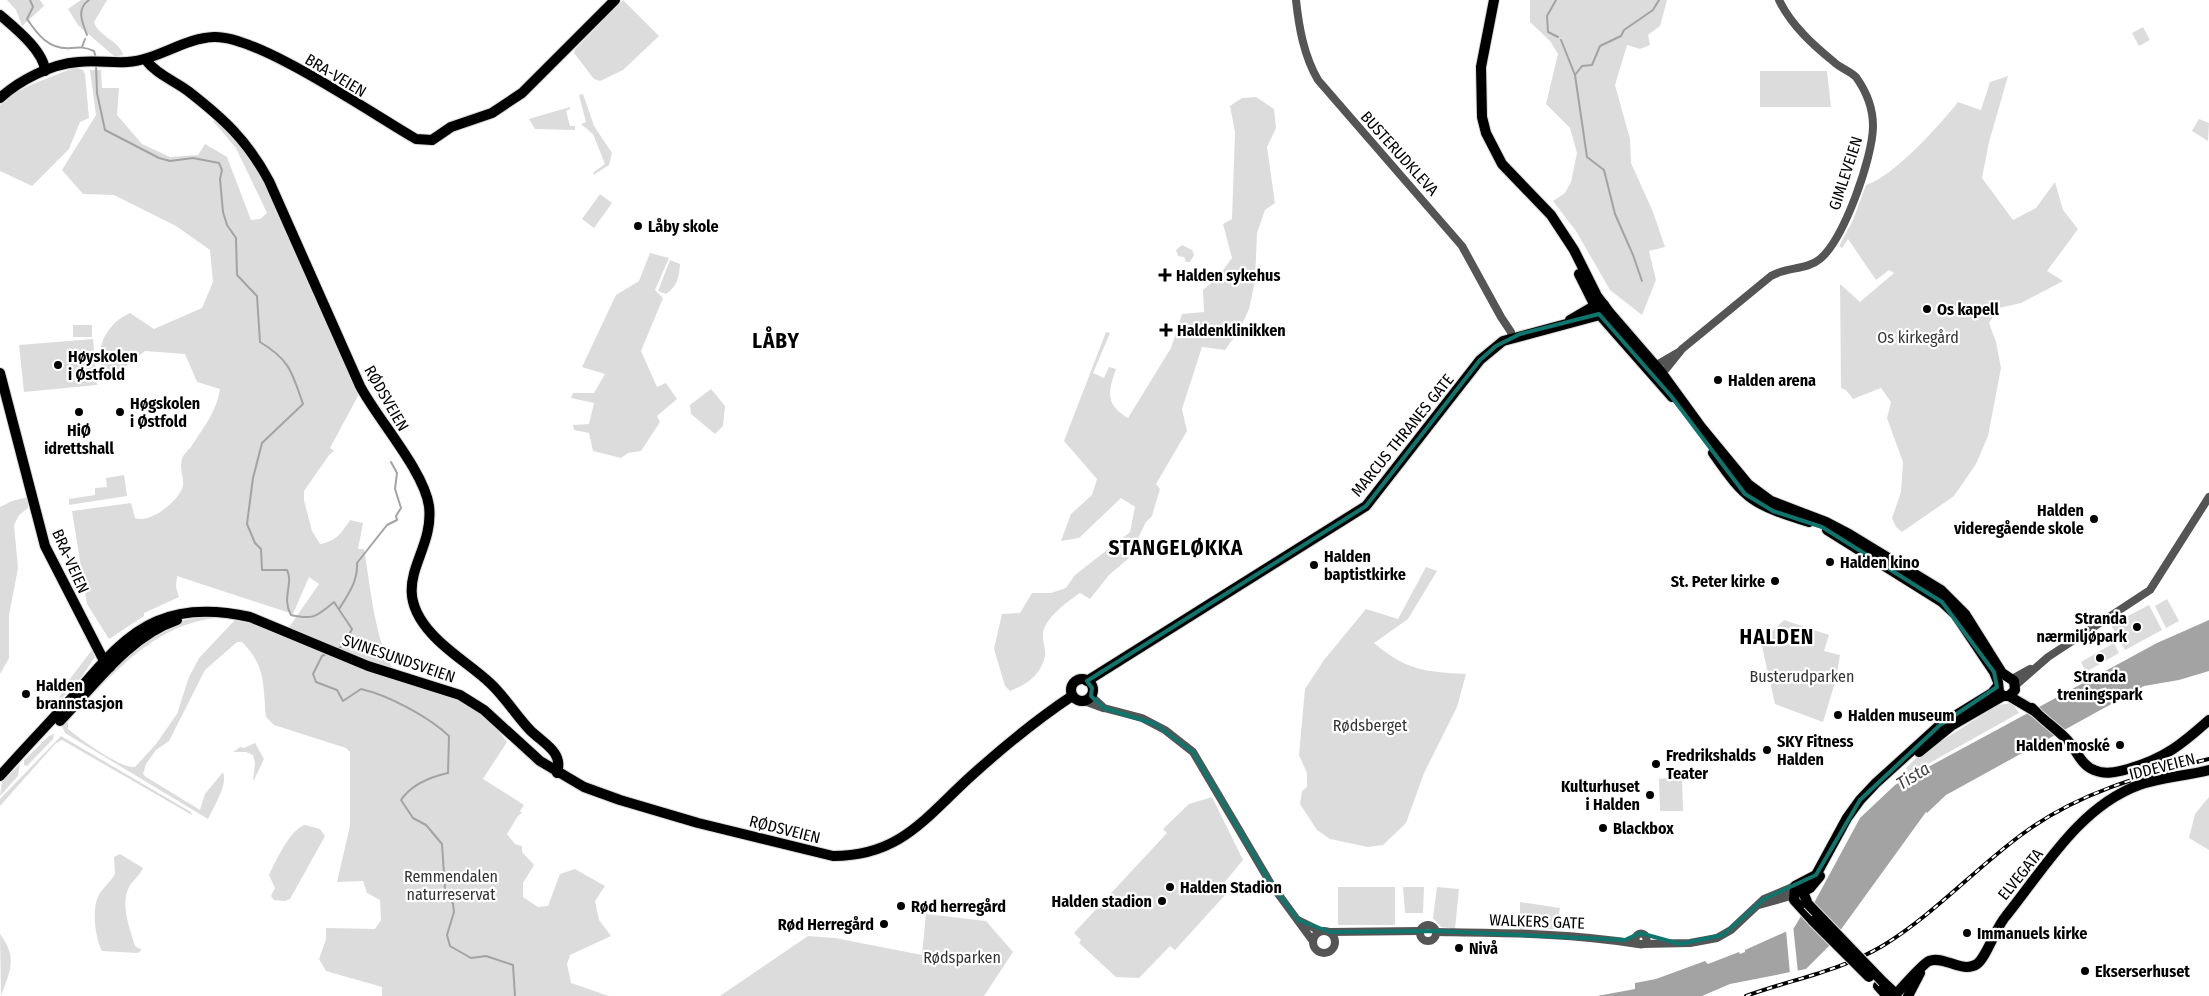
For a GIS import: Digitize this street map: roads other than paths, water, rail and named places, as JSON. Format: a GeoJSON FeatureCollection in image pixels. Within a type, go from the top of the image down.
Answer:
{"type":"FeatureCollection","features":[{"type":"Feature","properties":{"kind":"main road","name":"BRA-VEIEN"},"geometry":{"type":"LineString","coordinates":[[0,98],[18,85],[45,71],[71,62],[126,62],[146,59],[203,39],[218,37],[232,40],[284,62],[396,128],[416,139],[426,141],[436,138],[451,127],[475,120],[507,104],[522,93],[615,0]]}},
{"type":"Feature","properties":{"kind":"main road"},"geometry":{"type":"LineString","coordinates":[[1494,0],[1481,67],[1482,117],[1486,133],[1502,164],[1551,216],[1574,250],[1599,308],[1657,371],[1715,446],[1742,478],[1757,492],[1771,501],[1826,522],[1850,534],[1941,590],[1965,614],[2011,687]]}},
{"type":"Feature","properties":{"kind":"main road"},"geometry":{"type":"LineString","coordinates":[[0,15],[44,63],[45,71]]}},
{"type":"Feature","properties":{"kind":"main road","name":"RØDSVEIEN"},"geometry":{"type":"LineString","coordinates":[[146,59],[156,71],[178,84],[227,123],[242,138],[256,158],[269,181],[360,386],[373,410],[418,476],[426,493],[429,517],[428,528],[412,574],[414,602],[420,618],[432,634],[490,682],[531,731],[555,754],[559,765],[552,770],[584,787],[628,803],[794,848],[823,855],[844,856],[874,851],[911,833],[1033,724],[1072,696]]}},
{"type":"Feature","properties":{"kind":"main road","name":"MARCUS THRANES GATE"},"geometry":{"type":"LineString","coordinates":[[1087,681],[1366,506],[1480,360],[1496,346],[1511,337],[1561,326],[1599,308]]}},
{"type":"Feature","properties":{"kind":"main road"},"geometry":{"type":"LineString","coordinates":[[1657,371],[1732,481],[1745,494],[1773,511],[1822,527],[1942,602],[1955,614],[1997,684],[2011,687]]}},
{"type":"Feature","properties":{"kind":"main road","name":"BRA-VEIEN"},"geometry":{"type":"LineString","coordinates":[[0,373],[50,559],[108,664]]}},
{"type":"Feature","properties":{"kind":"main road","name":"BRA-VEIEN"},"geometry":{"type":"LineString","coordinates":[[0,391],[22,459]]}},
{"type":"Feature","properties":{"kind":"main road","name":"SVINESUNDSVEIEN"},"geometry":{"type":"LineString","coordinates":[[0,776],[108,664],[156,630],[173,621],[212,612],[250,616],[388,673],[442,688],[469,700],[496,720],[552,770]]}},
{"type":"Feature","properties":{"kind":"main road","name":"SVINESUNDSVEIEN"},"geometry":{"type":"LineString","coordinates":[[0,781],[108,664]]}},
{"type":"Feature","properties":{"kind":"main road"},"geometry":{"type":"LineString","coordinates":[[1925,966],[1894,996],[1805,907],[1797,891],[1813,878],[1824,863],[1842,826],[1856,806],[1876,783],[1932,732],[1992,692],[2002,678],[2031,708],[2066,739],[2080,759],[2092,769],[2114,772],[2146,763],[2169,753],[2209,720]]}},
{"type":"Feature","properties":{"kind":"main road"},"geometry":{"type":"LineString","coordinates":[[1080,679],[1087,681],[1092,688],[1087,698],[1077,700],[1072,696],[1071,688],[1074,682],[1080,679]]}},
{"type":"Feature","properties":{"kind":"main road"},"geometry":{"type":"LineString","coordinates":[[1856,806],[1948,728],[2011,687]]}},
{"type":"Feature","properties":{"kind":"main road","name":"IDDEVEIEN"},"geometry":{"type":"LineString","coordinates":[[2097,808],[2115,796],[2145,783],[2209,770]]}},
{"type":"Feature","properties":{"kind":"main road","name":"ELVEGATA"},"geometry":{"type":"LineString","coordinates":[[1925,966],[1939,961],[1968,967],[1976,965],[1981,960],[2001,921],[2079,825],[2097,808]]}},
{"type":"Feature","properties":{"kind":"main road"},"geometry":{"type":"LineString","coordinates":[[1908,996],[1925,966]]}},
{"type":"Feature","properties":{"kind":"street","name":"BUSTERUDKLEVA"},"geometry":{"type":"LineString","coordinates":[[1296,0],[1304,48],[1309,64],[1318,80],[1455,236],[1501,318],[1506,334],[1511,337]]}},
{"type":"Feature","properties":{"kind":"street","name":"GIMLEVEIEN"},"geometry":{"type":"LineString","coordinates":[[1657,371],[1771,276],[1813,263],[1821,258],[1833,244],[1862,177],[1872,140],[1873,125],[1868,98],[1854,75],[1832,61],[1798,28],[1779,0]]}},
{"type":"Feature","properties":{"kind":"street"},"geometry":{"type":"LineString","coordinates":[[2011,687],[2037,666],[2150,590],[2209,497]]}},
{"type":"Feature","properties":{"kind":"street"},"geometry":{"type":"LineString","coordinates":[[1087,698],[1104,708],[1155,724],[1176,737],[1193,752],[1206,770],[1271,884],[1312,940],[1314,948],[1324,953],[1333,949],[1335,940],[1330,932],[1320,931],[1298,920]]}},
{"type":"Feature","properties":{"kind":"street"},"geometry":{"type":"LineString","coordinates":[[1624,940],[1640,944],[1690,943],[1723,935],[1757,906],[1797,891]]}},
{"type":"Feature","properties":{"kind":"street","name":"WALKERS GATE"},"geometry":{"type":"LineString","coordinates":[[1330,932],[1420,932],[1423,926],[1428,925],[1434,928],[1436,932],[1551,934],[1624,940],[1636,935]]}},
{"type":"Feature","properties":{"kind":"street"},"geometry":{"type":"LineString","coordinates":[[1312,940],[1320,931]]}},
{"type":"Feature","properties":{"kind":"street"},"geometry":{"type":"LineString","coordinates":[[1335,940],[1351,931]]}},
{"type":"Feature","properties":{"kind":"street"},"geometry":{"type":"LineString","coordinates":[[1640,944],[1636,935],[1645,935],[1666,943]]}},
{"type":"Feature","properties":{"kind":"street"},"geometry":{"type":"LineString","coordinates":[[1640,944],[1645,942],[1645,935]]}},
{"type":"Feature","properties":{"kind":"water","name":"Tista"},"geometry":{"type":"Polygon","coordinates":[[[2209,620],[2209,671],[2179,680],[2144,686],[1946,795],[1926,812],[1829,946],[1806,969],[1730,984],[1702,996],[1597,996],[1635,989],[1635,983],[1656,979],[1705,961],[1708,964],[1739,952],[1740,954],[1794,928],[1801,916],[1814,903],[1860,818],[1895,785],[2157,643],[2209,620]]]}},
{"type":"Feature","properties":{"kind":"waterway"},"geometry":{"type":"LineString","coordinates":[[30,0],[33,7],[27,19],[35,31],[45,40],[56,47],[80,47],[94,51],[96,58]]}},
{"type":"Feature","properties":{"kind":"waterway"},"geometry":{"type":"LineString","coordinates":[[87,35],[81,12],[82,7],[89,0]]}},
{"type":"Feature","properties":{"kind":"waterway"},"geometry":{"type":"LineString","coordinates":[[1556,0],[1547,16],[1548,32],[1558,37]]}},
{"type":"Feature","properties":{"kind":"waterway"},"geometry":{"type":"LineString","coordinates":[[1575,75],[1582,66],[1592,65],[1600,46],[1621,36],[1624,30],[1653,10],[1659,0]]}},
{"type":"Feature","properties":{"kind":"waterway"},"geometry":{"type":"LineString","coordinates":[[82,47],[85,39]]}},
{"type":"Feature","properties":{"kind":"waterway"},"geometry":{"type":"LineString","coordinates":[[1561,40],[1575,75],[1587,157],[1604,170],[1615,214],[1642,281]]}},
{"type":"Feature","properties":{"kind":"waterway"},"geometry":{"type":"LineString","coordinates":[[96,65],[97,93],[105,130],[159,158],[170,161],[193,158],[219,163],[222,170],[220,179],[223,212],[227,225],[236,238],[237,275],[257,296],[260,342],[278,355],[289,368],[303,404],[262,443],[253,478],[247,524],[255,543],[261,549],[262,570],[287,570],[289,575],[287,602],[291,615],[314,616],[334,602],[352,629],[344,645],[337,649]]}},
{"type":"Feature","properties":{"kind":"waterway"},"geometry":{"type":"LineString","coordinates":[[339,609],[354,582],[357,563],[387,525],[397,520],[396,516],[401,508],[395,489],[397,473],[391,462]]}},
{"type":"Feature","properties":{"kind":"waterway"},"geometry":{"type":"LineString","coordinates":[[328,653],[322,656],[313,674],[316,682],[337,690],[343,701],[361,689],[372,692],[395,701],[419,714],[449,736],[448,773],[422,782],[410,790],[401,800],[413,818],[426,825],[442,844],[445,889],[453,904],[454,912],[447,935],[450,946],[471,958],[486,956],[513,965],[515,996]]}},
{"type":"Feature","properties":{"kind":"railway"},"geometry":{"type":"LineString","coordinates":[[1746,996],[1851,962],[1884,945],[1920,920],[2021,835],[2042,820],[2065,808],[2111,787],[2209,759]]}},
{"type":"Feature","properties":{"kind":"place","name":"Låby skole"},"geometry":{"type":"Point","coordinates":[638,226]}},
{"type":"Feature","properties":{"kind":"place","name":"Halden sykehus"},"geometry":{"type":"Point","coordinates":[1165,275]}},
{"type":"Feature","properties":{"kind":"place","name":"Os kapell"},"geometry":{"type":"Point","coordinates":[1927,309]}},
{"type":"Feature","properties":{"kind":"place","name":"Haldenklinikken"},"geometry":{"type":"Point","coordinates":[1166,330]}},
{"type":"Feature","properties":{"kind":"place","name":"Høyskolen i Østfold"},"geometry":{"type":"Point","coordinates":[58,365]}},
{"type":"Feature","properties":{"kind":"place","name":"Halden arena"},"geometry":{"type":"Point","coordinates":[1718,380]}},
{"type":"Feature","properties":{"kind":"place","name":"HiØ idrettshall"},"geometry":{"type":"Point","coordinates":[79,412]}},
{"type":"Feature","properties":{"kind":"place","name":"Høgskolen i Østfold"},"geometry":{"type":"Point","coordinates":[120,412]}},
{"type":"Feature","properties":{"kind":"place","name":"Halden videregående skole"},"geometry":{"type":"Point","coordinates":[2094,519]}},
{"type":"Feature","properties":{"kind":"place","name":"Halden kino"},"geometry":{"type":"Point","coordinates":[1830,562]}},
{"type":"Feature","properties":{"kind":"place","name":"Halden baptistkirke"},"geometry":{"type":"Point","coordinates":[1314,565]}},
{"type":"Feature","properties":{"kind":"place","name":"St. Peter kirke"},"geometry":{"type":"Point","coordinates":[1775,581]}},
{"type":"Feature","properties":{"kind":"place","name":"Stranda nærmiljøpark"},"geometry":{"type":"Point","coordinates":[2137,627]}},
{"type":"Feature","properties":{"kind":"place","name":"Stranda treningspark"},"geometry":{"type":"Point","coordinates":[2100,658]}},
{"type":"Feature","properties":{"kind":"place","name":"Halden brannstasjon"},"geometry":{"type":"Point","coordinates":[26,694]}},
{"type":"Feature","properties":{"kind":"place","name":"Halden museum"},"geometry":{"type":"Point","coordinates":[1838,715]}},
{"type":"Feature","properties":{"kind":"place","name":"Halden moské"},"geometry":{"type":"Point","coordinates":[2120,745]}},
{"type":"Feature","properties":{"kind":"place","name":"SKY Fitness Halden"},"geometry":{"type":"Point","coordinates":[1767,750]}},
{"type":"Feature","properties":{"kind":"place","name":"Fredrikshalds Teater"},"geometry":{"type":"Point","coordinates":[1656,764]}},
{"type":"Feature","properties":{"kind":"place","name":"Kulturhuset i Halden"},"geometry":{"type":"Point","coordinates":[1650,795]}},
{"type":"Feature","properties":{"kind":"place","name":"Blackbox"},"geometry":{"type":"Point","coordinates":[1603,828]}},
{"type":"Feature","properties":{"kind":"place","name":"Halden Stadion"},"geometry":{"type":"Point","coordinates":[1170,887]}},
{"type":"Feature","properties":{"kind":"place","name":"Halden stadion"},"geometry":{"type":"Point","coordinates":[1162,901]}},
{"type":"Feature","properties":{"kind":"place","name":"Rød herregård"},"geometry":{"type":"Point","coordinates":[901,906]}},
{"type":"Feature","properties":{"kind":"place","name":"Rød Herregård"},"geometry":{"type":"Point","coordinates":[884,924]}},
{"type":"Feature","properties":{"kind":"place","name":"Immanuels kirke"},"geometry":{"type":"Point","coordinates":[1967,933]}},
{"type":"Feature","properties":{"kind":"place","name":"Nivå"},"geometry":{"type":"Point","coordinates":[1459,948]}},
{"type":"Feature","properties":{"kind":"place","name":"Ekserserhuset"},"geometry":{"type":"Point","coordinates":[2085,971]}},
{"type":"Feature","properties":{"kind":"district","name":"LÅBY"},"geometry":{"type":"Point","coordinates":[776,341]}},
{"type":"Feature","properties":{"kind":"district","name":"STANGELØKKA"},"geometry":{"type":"Point","coordinates":[1176,548]}},
{"type":"Feature","properties":{"kind":"district","name":"HALDEN"},"geometry":{"type":"Point","coordinates":[1777,637]}},
{"type":"Feature","properties":{"kind":"park label","name":"Os kirkegård"},"geometry":{"type":"Point","coordinates":[1918,337]}},
{"type":"Feature","properties":{"kind":"park label","name":"Busterudparken"},"geometry":{"type":"Point","coordinates":[1802,676]}},
{"type":"Feature","properties":{"kind":"park label","name":"Rødsberget"},"geometry":{"type":"Point","coordinates":[1370,725]}},
{"type":"Feature","properties":{"kind":"park label","name":"Remmendalen naturreservat"},"geometry":{"type":"Point","coordinates":[451,885]}},
{"type":"Feature","properties":{"kind":"park label","name":"Rødsparken"},"geometry":{"type":"Point","coordinates":[962,957]}}]}
